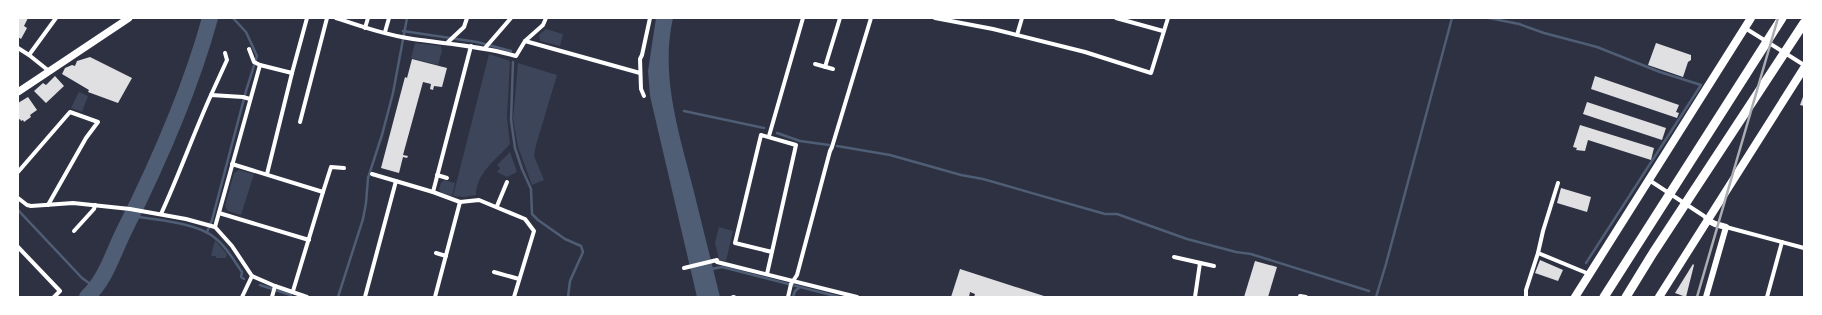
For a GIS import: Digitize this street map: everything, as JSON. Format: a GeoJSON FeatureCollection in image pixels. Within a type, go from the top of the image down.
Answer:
{"type":"FeatureCollection","features":[{"type":"Feature","properties":{"kind":"highway"},"geometry":{"type":"LineString","coordinates":[[1575,297],[1751,18]]}},
{"type":"Feature","properties":{"kind":"highway"},"geometry":{"type":"LineString","coordinates":[[1604,297],[1672,188],[1782,18]]}},
{"type":"Feature","properties":{"kind":"highway"},"geometry":{"type":"LineString","coordinates":[[1626,297],[1688,199],[1804,23]]}},
{"type":"Feature","properties":{"kind":"highway"},"geometry":{"type":"LineString","coordinates":[[1659,297],[1804,66]]}},
{"type":"Feature","properties":{"kind":"main road"},"geometry":{"type":"LineString","coordinates":[[18,92],[129,18]]}},
{"type":"Feature","properties":{"kind":"street"},"geometry":{"type":"LineString","coordinates":[[29,55],[56,18]]}},
{"type":"Feature","properties":{"kind":"street"},"geometry":{"type":"LineString","coordinates":[[267,174],[307,18]]}},
{"type":"Feature","properties":{"kind":"street"},"geometry":{"type":"LineString","coordinates":[[300,122],[327,18]]}},
{"type":"Feature","properties":{"kind":"street"},"geometry":{"type":"LineString","coordinates":[[336,18],[365,28],[402,37],[450,40],[471,46],[487,46],[516,56],[525,42],[544,25],[546,18]]}},
{"type":"Feature","properties":{"kind":"street"},"geometry":{"type":"LineString","coordinates":[[365,28],[368,18]]}},
{"type":"Feature","properties":{"kind":"street"},"geometry":{"type":"LineString","coordinates":[[385,32],[389,18]]}},
{"type":"Feature","properties":{"kind":"street"},"geometry":{"type":"LineString","coordinates":[[450,40],[464,28],[467,18]]}},
{"type":"Feature","properties":{"kind":"street"},"geometry":{"type":"LineString","coordinates":[[487,46],[511,18]]}},
{"type":"Feature","properties":{"kind":"street"},"geometry":{"type":"LineString","coordinates":[[644,96],[641,89],[640,59],[650,18]]}},
{"type":"Feature","properties":{"kind":"street"},"geometry":{"type":"LineString","coordinates":[[769,136],[803,18]]}},
{"type":"Feature","properties":{"kind":"street"},"geometry":{"type":"LineString","coordinates":[[825,67],[840,18]]}},
{"type":"Feature","properties":{"kind":"street"},"geometry":{"type":"LineString","coordinates":[[788,297],[792,284],[798,275],[830,151],[871,18]]}},
{"type":"Feature","properties":{"kind":"street"},"geometry":{"type":"LineString","coordinates":[[935,18],[1017,35],[1084,52],[1151,73],[1168,18]]}},
{"type":"Feature","properties":{"kind":"street"},"geometry":{"type":"LineString","coordinates":[[1017,35],[1022,18]]}},
{"type":"Feature","properties":{"kind":"street"},"geometry":{"type":"LineString","coordinates":[[1116,18],[1163,31]]}},
{"type":"Feature","properties":{"kind":"street"},"geometry":{"type":"LineString","coordinates":[[1745,28],[1804,66]]}},
{"type":"Feature","properties":{"kind":"street"},"geometry":{"type":"LineString","coordinates":[[525,42],[640,73]]}},
{"type":"Feature","properties":{"kind":"street"},"geometry":{"type":"LineString","coordinates":[[433,192],[471,46]]}},
{"type":"Feature","properties":{"kind":"street"},"geometry":{"type":"LineString","coordinates":[[18,48],[49,71]]}},
{"type":"Feature","properties":{"kind":"street"},"geometry":{"type":"LineString","coordinates":[[249,49],[257,63],[292,73]]}},
{"type":"Feature","properties":{"kind":"street"},"geometry":{"type":"LineString","coordinates":[[161,214],[182,166],[190,143],[227,60],[225,53]]}},
{"type":"Feature","properties":{"kind":"street"},"geometry":{"type":"LineString","coordinates":[[212,226],[219,213],[232,164],[246,98],[257,63]]}},
{"type":"Feature","properties":{"kind":"street"},"geometry":{"type":"LineString","coordinates":[[815,64],[833,69]]}},
{"type":"Feature","properties":{"kind":"street"},"geometry":{"type":"LineString","coordinates":[[211,96],[246,98]]}},
{"type":"Feature","properties":{"kind":"street"},"geometry":{"type":"LineString","coordinates":[[18,172],[70,112],[98,122],[86,138],[48,205]]}},
{"type":"Feature","properties":{"kind":"street"},"geometry":{"type":"LineString","coordinates":[[767,274],[772,252],[796,145],[769,136],[761,135],[735,244],[772,252]]}},
{"type":"Feature","properties":{"kind":"street"},"geometry":{"type":"LineString","coordinates":[[232,164],[324,192]]}},
{"type":"Feature","properties":{"kind":"street"},"geometry":{"type":"LineString","coordinates":[[293,292],[331,167],[344,168]]}},
{"type":"Feature","properties":{"kind":"street"},"geometry":{"type":"LineString","coordinates":[[372,174],[433,192],[460,202],[478,200],[497,206],[525,220],[534,231],[514,297]]}},
{"type":"Feature","properties":{"kind":"street"},"geometry":{"type":"LineString","coordinates":[[437,175],[447,178]]}},
{"type":"Feature","properties":{"kind":"street"},"geometry":{"type":"LineString","coordinates":[[1649,180],[1715,224],[1804,248]]}},
{"type":"Feature","properties":{"kind":"street"},"geometry":{"type":"LineString","coordinates":[[365,297],[396,181]]}},
{"type":"Feature","properties":{"kind":"street"},"geometry":{"type":"LineString","coordinates":[[497,206],[507,182]]}},
{"type":"Feature","properties":{"kind":"street"},"geometry":{"type":"LineString","coordinates":[[1526,297],[1526,290],[1538,253],[1542,231],[1558,183]]}},
{"type":"Feature","properties":{"kind":"street"},"geometry":{"type":"LineString","coordinates":[[18,198],[26,205],[73,203],[95,205],[161,214],[212,226],[232,246],[252,276],[274,289],[293,292],[307,297]]}},
{"type":"Feature","properties":{"kind":"street"},"geometry":{"type":"LineString","coordinates":[[435,297],[460,202]]}},
{"type":"Feature","properties":{"kind":"street"},"geometry":{"type":"LineString","coordinates":[[74,231],[94,209],[95,205]]}},
{"type":"Feature","properties":{"kind":"street"},"geometry":{"type":"LineString","coordinates":[[219,213],[309,240]]}},
{"type":"Feature","properties":{"kind":"street"},"geometry":{"type":"LineString","coordinates":[[1706,297],[1726,227]]}},
{"type":"Feature","properties":{"kind":"street"},"geometry":{"type":"LineString","coordinates":[[1767,297],[1782,242]]}},
{"type":"Feature","properties":{"kind":"street"},"geometry":{"type":"LineString","coordinates":[[18,247],[60,292],[54,297]]}},
{"type":"Feature","properties":{"kind":"street"},"geometry":{"type":"LineString","coordinates":[[436,253],[446,256]]}},
{"type":"Feature","properties":{"kind":"street"},"geometry":{"type":"LineString","coordinates":[[1538,253],[1589,275]]}},
{"type":"Feature","properties":{"kind":"street"},"geometry":{"type":"LineString","coordinates":[[1174,257],[1214,266]]}},
{"type":"Feature","properties":{"kind":"street"},"geometry":{"type":"LineString","coordinates":[[684,268],[717,261],[767,274],[792,284],[857,297]]}},
{"type":"Feature","properties":{"kind":"street"},"geometry":{"type":"LineString","coordinates":[[1195,297],[1200,263]]}},
{"type":"Feature","properties":{"kind":"street"},"geometry":{"type":"LineString","coordinates":[[494,272],[519,279]]}},
{"type":"Feature","properties":{"kind":"street"},"geometry":{"type":"LineString","coordinates":[[242,297],[252,276]]}},
{"type":"Feature","properties":{"kind":"street"},"geometry":{"type":"LineString","coordinates":[[272,297],[274,289]]}},
{"type":"Feature","properties":{"kind":"street"},"geometry":{"type":"LineString","coordinates":[[1300,297],[1306,297]]}},
{"type":"Feature","properties":{"kind":"shaded area"},"geometry":{"type":"Polygon","coordinates":[[[656,18],[673,18],[669,61],[673,104],[720,297],[697,297],[650,96],[648,71],[656,18]]]}},
{"type":"Feature","properties":{"kind":"shaded area"},"geometry":{"type":"Polygon","coordinates":[[[546,29],[563,34],[560,46],[540,41],[539,35],[546,29]]]}},
{"type":"Feature","properties":{"kind":"shaded area"},"geometry":{"type":"Polygon","coordinates":[[[415,43],[441,46],[442,51],[438,65],[411,58],[415,43]]]}},
{"type":"Feature","properties":{"kind":"shaded area"},"geometry":{"type":"Polygon","coordinates":[[[489,54],[510,61],[507,117],[510,144],[483,173],[479,180],[476,195],[464,197],[453,196],[489,54]]]}},
{"type":"Feature","properties":{"kind":"shaded area"},"geometry":{"type":"Polygon","coordinates":[[[518,63],[557,75],[534,156],[544,180],[532,185],[518,147],[513,119],[518,63]]]}},
{"type":"Feature","properties":{"kind":"shaded area"},"geometry":{"type":"Polygon","coordinates":[[[79,92],[88,96],[82,112],[71,108],[79,92]]]}},
{"type":"Feature","properties":{"kind":"shaded area"},"geometry":{"type":"Polygon","coordinates":[[[510,152],[517,172],[507,177],[497,172],[500,168],[497,165],[510,152]]]}},
{"type":"Feature","properties":{"kind":"shaded area"},"geometry":{"type":"Polygon","coordinates":[[[239,170],[254,174],[241,215],[228,211],[225,206],[234,173],[239,170]]]}},
{"type":"Feature","properties":{"kind":"shaded area"},"geometry":{"type":"Polygon","coordinates":[[[444,180],[455,183],[452,196],[441,193],[439,189],[444,180]]]}},
{"type":"Feature","properties":{"kind":"shaded area"},"geometry":{"type":"Polygon","coordinates":[[[719,227],[733,231],[726,261],[719,260],[715,243],[719,227]]]}},
{"type":"Feature","properties":{"kind":"shaded area"},"geometry":{"type":"Polygon","coordinates":[[[215,240],[227,254],[226,258],[216,258],[216,256],[211,256],[215,240]]]}},
{"type":"Feature","properties":{"kind":"building"},"geometry":{"type":"Polygon","coordinates":[[[18,18],[28,18],[24,26],[27,28],[21,39],[18,37],[18,18]]]}},
{"type":"Feature","properties":{"kind":"building"},"geometry":{"type":"Polygon","coordinates":[[[1656,43],[1691,55],[1691,60],[1688,62],[1683,77],[1648,65],[1656,43]]]}},
{"type":"Feature","properties":{"kind":"building"},"geometry":{"type":"Polygon","coordinates":[[[90,57],[132,78],[118,103],[88,92],[89,90],[62,74],[65,68],[72,65],[75,66],[77,61],[90,57]]]}},
{"type":"Feature","properties":{"kind":"building"},"geometry":{"type":"Polygon","coordinates":[[[412,59],[447,68],[442,87],[434,86],[433,90],[430,89],[431,84],[423,82],[403,155],[408,156],[407,158],[403,157],[399,173],[381,168],[405,77],[407,78],[412,59]]]}},
{"type":"Feature","properties":{"kind":"building"},"geometry":{"type":"Polygon","coordinates":[[[55,76],[64,86],[46,103],[34,91],[43,83],[46,85],[55,76]]]}},
{"type":"Feature","properties":{"kind":"building"},"geometry":{"type":"Polygon","coordinates":[[[1595,76],[1679,105],[1676,112],[1679,113],[1677,118],[1591,89],[1595,76]]]}},
{"type":"Feature","properties":{"kind":"building"},"geometry":{"type":"Polygon","coordinates":[[[1804,94],[1804,106],[1800,105],[1804,94]]]}},
{"type":"Feature","properties":{"kind":"building"},"geometry":{"type":"Polygon","coordinates":[[[28,97],[37,110],[24,122],[20,119],[18,120],[18,103],[28,97]]]}},
{"type":"Feature","properties":{"kind":"building"},"geometry":{"type":"Polygon","coordinates":[[[1587,102],[1666,128],[1662,140],[1583,114],[1587,102]]]}},
{"type":"Feature","properties":{"kind":"building"},"geometry":{"type":"Polygon","coordinates":[[[1580,125],[1654,148],[1651,160],[1588,140],[1585,151],[1576,150],[1577,148],[1573,147],[1580,125]]]}},
{"type":"Feature","properties":{"kind":"building"},"geometry":{"type":"Polygon","coordinates":[[[1561,188],[1591,197],[1587,212],[1557,203],[1561,188]]]}},
{"type":"Feature","properties":{"kind":"building"},"geometry":{"type":"Polygon","coordinates":[[[1540,260],[1563,270],[1558,281],[1535,273],[1540,260]]]}},
{"type":"Feature","properties":{"kind":"building"},"geometry":{"type":"Polygon","coordinates":[[[1255,261],[1277,267],[1268,297],[1244,297],[1255,261]]]}},
{"type":"Feature","properties":{"kind":"building"},"geometry":{"type":"Polygon","coordinates":[[[1693,264],[1686,297],[1675,293],[1693,264]]]}},
{"type":"Feature","properties":{"kind":"building"},"geometry":{"type":"Polygon","coordinates":[[[960,269],[1047,297],[974,297],[975,294],[970,292],[969,297],[951,297],[960,269]]]}},
{"type":"Feature","properties":{"kind":"waterway"},"geometry":{"type":"LineString","coordinates":[[87,297],[94,290],[105,273],[162,152],[193,72],[210,18]]}},
{"type":"Feature","properties":{"kind":"waterway"},"geometry":{"type":"LineString","coordinates":[[207,232],[212,220],[246,91],[257,56],[246,32],[233,18]]}},
{"type":"Feature","properties":{"kind":"waterway"},"geometry":{"type":"LineString","coordinates":[[338,297],[363,219],[368,178],[382,135],[393,93],[407,18]]}},
{"type":"Feature","properties":{"kind":"waterway"},"geometry":{"type":"LineString","coordinates":[[1376,297],[1452,18]]}},
{"type":"Feature","properties":{"kind":"waterway"},"geometry":{"type":"LineString","coordinates":[[1489,18],[1519,24],[1544,33],[1597,47],[1660,72],[1701,85],[1586,263]]}},
{"type":"Feature","properties":{"kind":"waterway"},"geometry":{"type":"LineString","coordinates":[[403,31],[477,42],[511,51]]}},
{"type":"Feature","properties":{"kind":"waterway"},"geometry":{"type":"LineString","coordinates":[[513,62],[511,120],[515,148],[531,189],[532,214],[565,239],[581,246],[583,252],[570,281],[568,297]]}},
{"type":"Feature","properties":{"kind":"waterway"},"geometry":{"type":"LineString","coordinates":[[684,111],[764,128]]}},
{"type":"Feature","properties":{"kind":"waterway"},"geometry":{"type":"LineString","coordinates":[[777,133],[800,141],[829,145]]}},
{"type":"Feature","properties":{"kind":"waterway"},"geometry":{"type":"LineString","coordinates":[[837,146],[890,155],[961,175],[983,179],[1105,214],[1117,214],[1187,239],[1236,252],[1251,254],[1369,291]]}},
{"type":"Feature","properties":{"kind":"waterway"},"geometry":{"type":"LineString","coordinates":[[18,210],[82,278],[96,288]]}},
{"type":"Feature","properties":{"kind":"waterway"},"geometry":{"type":"LineString","coordinates":[[131,216],[175,222],[207,233],[215,238],[227,250],[242,272],[241,277],[244,279]]}},
{"type":"Feature","properties":{"kind":"waterway"},"geometry":{"type":"LineString","coordinates":[[711,269],[722,267],[839,297]]}},
{"type":"Feature","properties":{"kind":"waterway"},"geometry":{"type":"LineString","coordinates":[[260,285],[291,295]]}},
{"type":"Feature","properties":{"kind":"waterway"},"geometry":{"type":"LineString","coordinates":[[793,297],[795,291],[800,287]]}},
{"type":"Feature","properties":{"kind":"railway"},"geometry":{"type":"LineString","coordinates":[[1697,297],[1778,18]]}}]}
